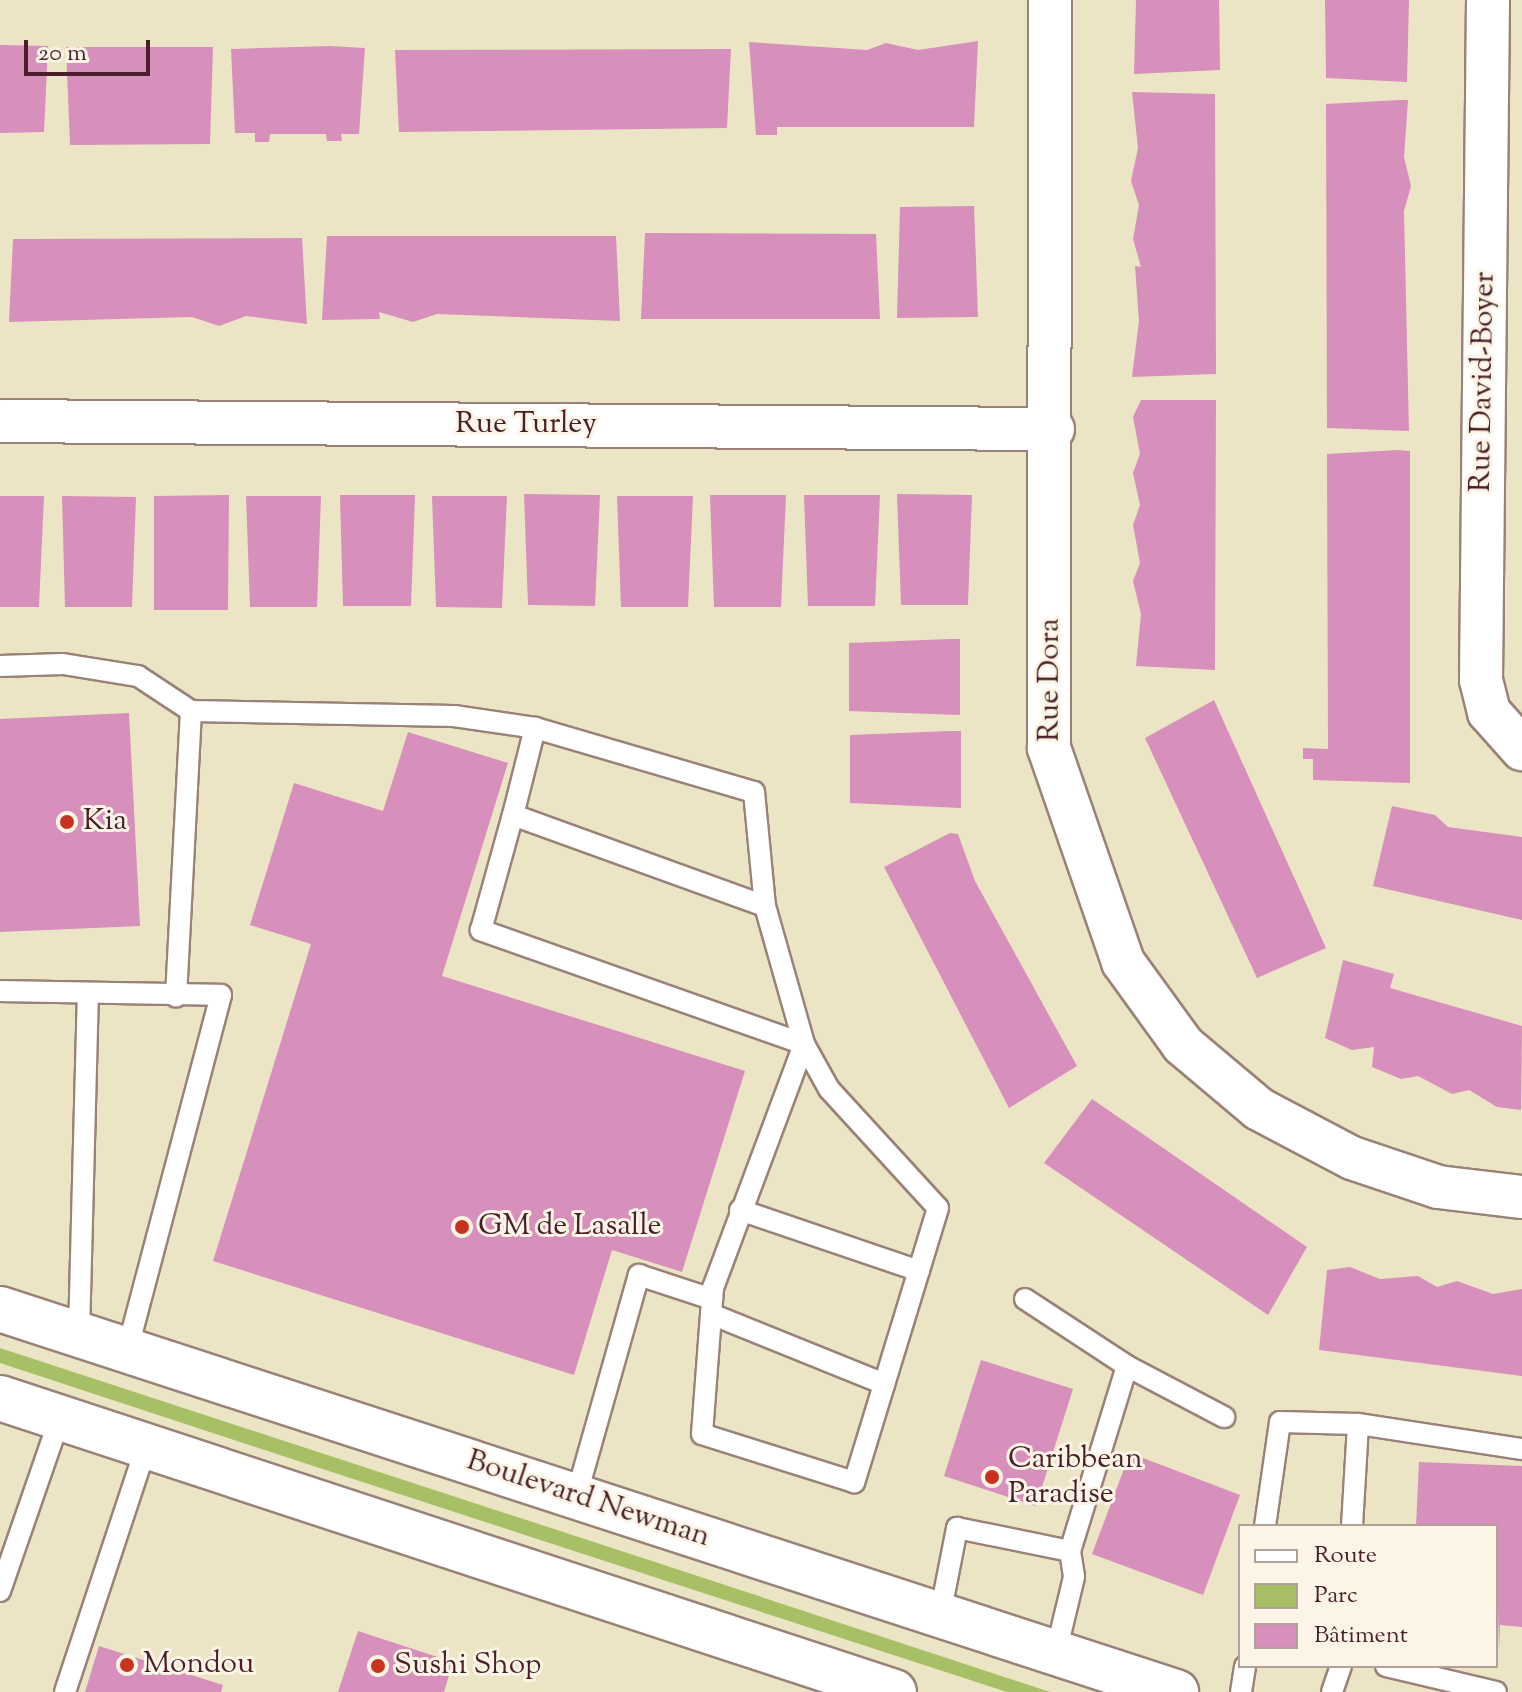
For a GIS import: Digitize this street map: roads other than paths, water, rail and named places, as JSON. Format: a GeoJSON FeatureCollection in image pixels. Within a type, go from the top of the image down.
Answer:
{"type":"FeatureCollection","features":[{"type":"Feature","properties":{"kind":"main road","name":"Boulevard Newman"},"geometry":{"type":"LineString","coordinates":[[0,1309],[1176,1692]]}},
{"type":"Feature","properties":{"kind":"main road"},"geometry":{"type":"LineString","coordinates":[[0,1398],[894,1692]]}},
{"type":"Feature","properties":{"kind":"street","name":"Rue Dora"},"geometry":{"type":"LineString","coordinates":[[1050,0],[1053,429],[1049,748],[1123,962],[1183,1045],[1259,1109],[1352,1158],[1409,1178],[1522,1197]]}},
{"type":"Feature","properties":{"kind":"street","name":"Rue David-Boyer"},"geometry":{"type":"LineString","coordinates":[[1488,0],[1481,680],[1489,712],[1522,749]]}},
{"type":"Feature","properties":{"kind":"street","name":"Rue Turley"},"geometry":{"type":"LineString","coordinates":[[0,421],[1053,429]]}},
{"type":"Feature","properties":{"kind":"lane"},"geometry":{"type":"LineString","coordinates":[[0,666],[63,664],[138,676],[191,711],[454,716],[535,728],[754,792],[765,906],[804,1044],[829,1089],[938,1208],[854,1482],[702,1434],[712,1306],[740,1210],[804,1044]]}},
{"type":"Feature","properties":{"kind":"lane"},"geometry":{"type":"LineString","coordinates":[[176,997],[191,711]]}},
{"type":"Feature","properties":{"kind":"lane"},"geometry":{"type":"LineString","coordinates":[[535,728],[481,930],[804,1044]]}},
{"type":"Feature","properties":{"kind":"lane"},"geometry":{"type":"LineString","coordinates":[[513,815],[765,906]]}},
{"type":"Feature","properties":{"kind":"lane"},"geometry":{"type":"LineString","coordinates":[[0,991],[176,997],[221,995],[127,1350]]}},
{"type":"Feature","properties":{"kind":"lane"},"geometry":{"type":"LineString","coordinates":[[79,1334],[88,994]]}},
{"type":"Feature","properties":{"kind":"lane"},"geometry":{"type":"LineString","coordinates":[[740,1210],[919,1271]]}},
{"type":"Feature","properties":{"kind":"lane"},"geometry":{"type":"LineString","coordinates":[[576,1497],[639,1275],[884,1384]]}},
{"type":"Feature","properties":{"kind":"lane"},"geometry":{"type":"LineString","coordinates":[[1025,1299],[1127,1366],[1224,1417]]}},
{"type":"Feature","properties":{"kind":"lane"},"geometry":{"type":"LineString","coordinates":[[1056,1652],[1074,1577],[1070,1551],[1127,1366]]}},
{"type":"Feature","properties":{"kind":"lane"},"geometry":{"type":"LineString","coordinates":[[0,1591],[60,1418]]}},
{"type":"Feature","properties":{"kind":"lane"},"geometry":{"type":"LineString","coordinates":[[1265,1524],[1280,1422],[1358,1424],[1522,1449]]}},
{"type":"Feature","properties":{"kind":"lane"},"geometry":{"type":"LineString","coordinates":[[1352,1524],[1358,1424]]}},
{"type":"Feature","properties":{"kind":"lane"},"geometry":{"type":"LineString","coordinates":[[65,1692],[146,1447]]}},
{"type":"Feature","properties":{"kind":"lane"},"geometry":{"type":"LineString","coordinates":[[940,1615],[957,1528],[1070,1551]]}},
{"type":"Feature","properties":{"kind":"lane"},"geometry":{"type":"LineString","coordinates":[[1241,1692],[1245,1668]]}},
{"type":"Feature","properties":{"kind":"lane"},"geometry":{"type":"LineString","coordinates":[[1332,1692],[1340,1668]]}},
{"type":"Feature","properties":{"kind":"lane"},"geometry":{"type":"LineString","coordinates":[[1394,1668],[1496,1692]]}},
{"type":"Feature","properties":{"kind":"place","name":"Kia"},"geometry":{"type":"Point","coordinates":[67,822]}},
{"type":"Feature","properties":{"kind":"place","name":"GM de Lasalle"},"geometry":{"type":"Point","coordinates":[462,1227]}},
{"type":"Feature","properties":{"kind":"place","name":"Caribbean Paradise"},"geometry":{"type":"Point","coordinates":[992,1477]}},
{"type":"Feature","properties":{"kind":"place","name":"Mondou"},"geometry":{"type":"Point","coordinates":[127,1665]}},
{"type":"Feature","properties":{"kind":"place","name":"Sushi Shop"},"geometry":{"type":"Point","coordinates":[378,1666]}}]}
